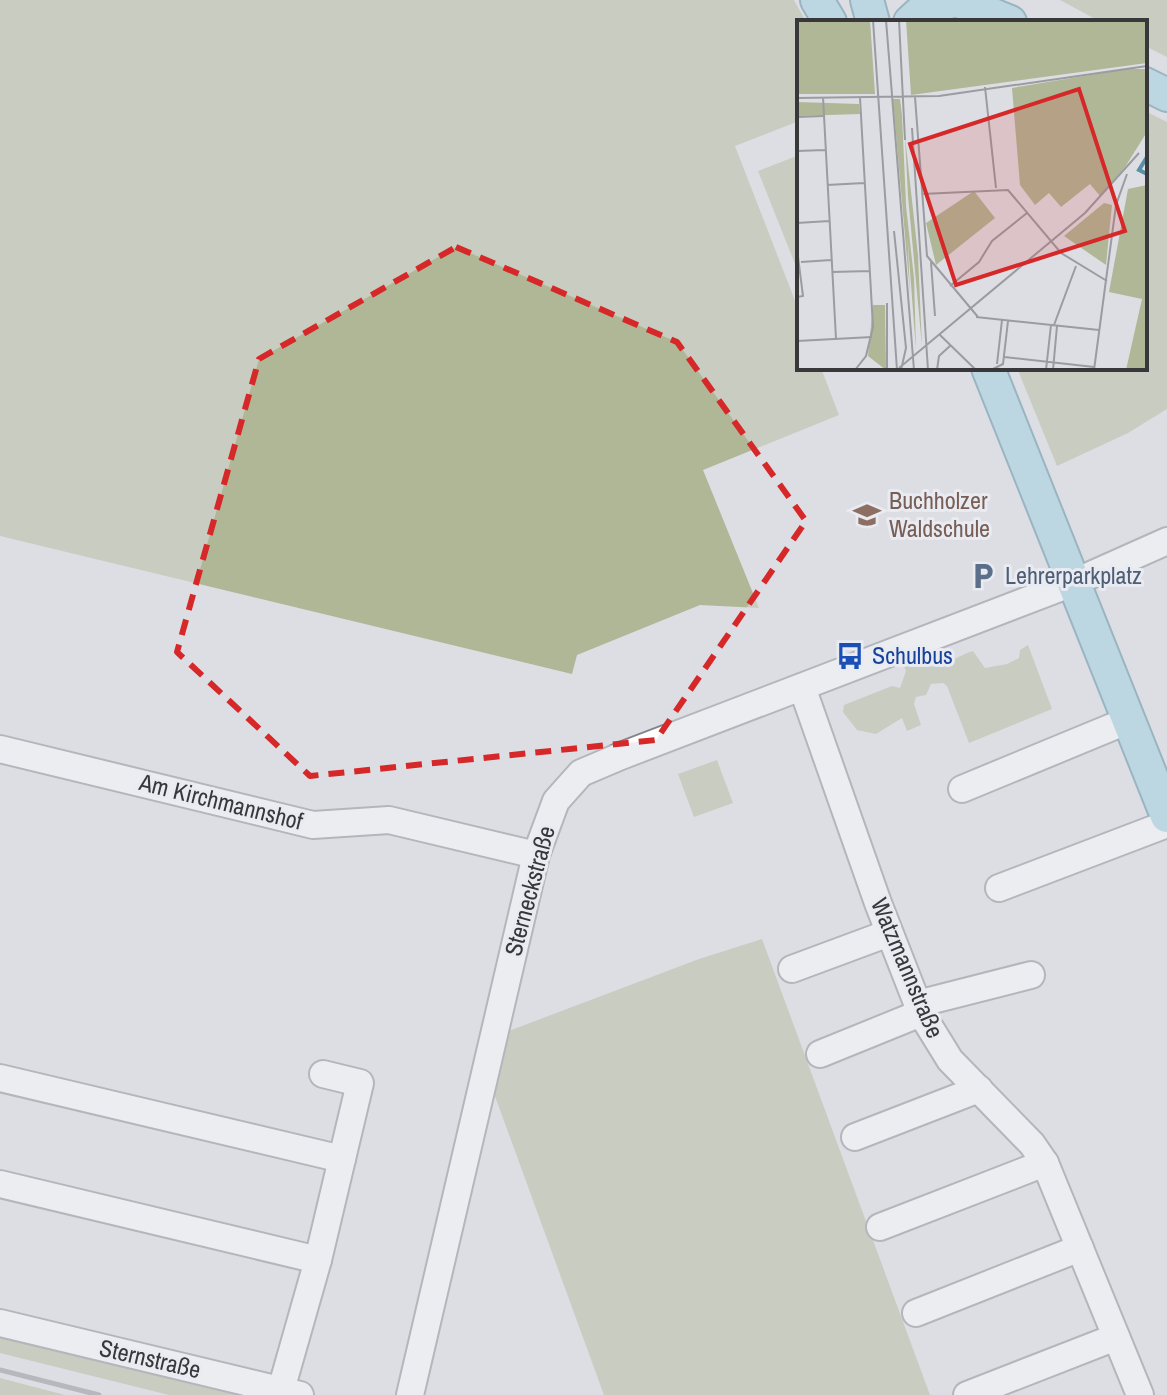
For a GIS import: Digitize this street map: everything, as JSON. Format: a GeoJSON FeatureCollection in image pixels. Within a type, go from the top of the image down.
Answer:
{"type":"FeatureCollection","features":[{"type":"Feature","properties":{"kind":"main road"},"geometry":{"type":"LineString","coordinates":[[817,0],[831,20]]}},
{"type":"Feature","properties":{"kind":"main road"},"geometry":{"type":"LineString","coordinates":[[828,0],[832,20]]}},
{"type":"Feature","properties":{"kind":"main road"},"geometry":{"type":"LineString","coordinates":[[867,0],[872,20]]}},
{"type":"Feature","properties":{"kind":"main road"},"geometry":{"type":"LineString","coordinates":[[912,20],[923,10],[956,0],[1005,20]]}},
{"type":"Feature","properties":{"kind":"main road"},"geometry":{"type":"LineString","coordinates":[[997,0],[1029,20]]}},
{"type":"Feature","properties":{"kind":"main road"},"geometry":{"type":"LineString","coordinates":[[1147,85],[1167,95]]}},
{"type":"Feature","properties":{"kind":"main road"},"geometry":{"type":"LineString","coordinates":[[989,370],[1167,816]]}},
{"type":"Feature","properties":{"kind":"street","name":"Sterneckstraße"},"geometry":{"type":"LineString","coordinates":[[410,1395],[536,855],[556,801],[581,773],[1075,582],[1167,541]]}},
{"type":"Feature","properties":{"kind":"street","name":"Watzmannstraße"},"geometry":{"type":"LineString","coordinates":[[802,687],[919,1009],[950,1060],[1032,1144],[1045,1163],[1140,1395]]}},
{"type":"Feature","properties":{"kind":"street"},"geometry":{"type":"LineString","coordinates":[[962,789],[1129,720]]}},
{"type":"Feature","properties":{"kind":"street","name":"Am Kirchmannshof"},"geometry":{"type":"LineString","coordinates":[[0,749],[313,825],[389,820],[536,855]]}},
{"type":"Feature","properties":{"kind":"street"},"geometry":{"type":"LineString","coordinates":[[999,888],[1167,824]]}},
{"type":"Feature","properties":{"kind":"street"},"geometry":{"type":"LineString","coordinates":[[792,969],[889,933]]}},
{"type":"Feature","properties":{"kind":"street"},"geometry":{"type":"LineString","coordinates":[[820,1054],[919,1009],[1031,975]]}},
{"type":"Feature","properties":{"kind":"street"},"geometry":{"type":"LineString","coordinates":[[291,1393],[318,1260],[360,1083],[323,1074]]}},
{"type":"Feature","properties":{"kind":"street"},"geometry":{"type":"LineString","coordinates":[[0,1078],[342,1159]]}},
{"type":"Feature","properties":{"kind":"street"},"geometry":{"type":"LineString","coordinates":[[855,1137],[979,1089]]}},
{"type":"Feature","properties":{"kind":"street"},"geometry":{"type":"LineString","coordinates":[[880,1227],[1045,1163]]}},
{"type":"Feature","properties":{"kind":"street"},"geometry":{"type":"LineString","coordinates":[[0,1184],[318,1260]]}},
{"type":"Feature","properties":{"kind":"street"},"geometry":{"type":"LineString","coordinates":[[916,1313],[1080,1248]]}},
{"type":"Feature","properties":{"kind":"street","name":"Sternstraße"},"geometry":{"type":"LineString","coordinates":[[0,1323],[291,1393]]}},
{"type":"Feature","properties":{"kind":"street"},"geometry":{"type":"LineString","coordinates":[[967,1395],[1116,1337]]}},
{"type":"Feature","properties":{"kind":"highlighted area"},"geometry":{"type":"Polygon","coordinates":[[[456,247],[677,342],[806,521],[656,740],[310,776],[177,652],[259,359],[456,247]]]}},
{"type":"Feature","properties":{"kind":"green space"},"geometry":{"type":"Polygon","coordinates":[[[0,0],[794,0],[805,20],[797,20],[797,122],[735,146],[797,306],[797,370],[822,370],[839,415],[703,470],[759,608],[700,605],[577,655],[572,674],[0,536],[0,0]]]}},
{"type":"Feature","properties":{"kind":"green space"},"geometry":{"type":"Polygon","coordinates":[[[1060,0],[1167,0],[1167,57],[1147,47],[1147,20],[1097,20],[1060,0]]]}},
{"type":"Feature","properties":{"kind":"green space"},"geometry":{"type":"Polygon","coordinates":[[[1147,112],[1167,122],[1167,409],[1128,433],[1057,466],[1018,370],[1147,370],[1147,112]]]}},
{"type":"Feature","properties":{"kind":"green space"},"geometry":{"type":"Polygon","coordinates":[[[797,156],[797,269],[758,171],[797,156]]]}},
{"type":"Feature","properties":{"kind":"green space"},"geometry":{"type":"Polygon","coordinates":[[[1028,645],[1052,709],[969,743],[947,686],[943,683],[931,684],[926,695],[916,697],[914,704],[921,725],[907,731],[902,718],[876,734],[857,730],[843,712],[844,705],[892,686],[900,688],[906,671],[903,664],[917,658],[920,665],[927,667],[973,651],[985,668],[1019,658],[1020,650],[1028,645]]]}},
{"type":"Feature","properties":{"kind":"green space"},"geometry":{"type":"Polygon","coordinates":[[[717,760],[733,803],[694,817],[678,774],[717,760]]]}},
{"type":"Feature","properties":{"kind":"green space"},"geometry":{"type":"Polygon","coordinates":[[[762,939],[930,1395],[604,1395],[492,1088],[506,1032],[699,959],[762,939]]]}},
{"type":"Feature","properties":{"kind":"green space"},"geometry":{"type":"Polygon","coordinates":[[[0,1333],[254,1395],[169,1395],[0,1353],[0,1333]]]}},
{"type":"Feature","properties":{"kind":"green space"},"geometry":{"type":"Polygon","coordinates":[[[0,1378],[65,1395],[0,1395],[0,1378]]]}},
{"type":"Feature","properties":{"kind":"railway"},"geometry":{"type":"LineString","coordinates":[[0,1370],[99,1395]]}},
{"type":"Feature","properties":{"kind":"place","name":"Buchholzer Waldschule"},"geometry":{"type":"Point","coordinates":[867,515]}},
{"type":"Feature","properties":{"kind":"place","name":"Lehrerparkplatz"},"geometry":{"type":"Point","coordinates":[983,576]}},
{"type":"Feature","properties":{"kind":"place","name":"Schulbus"},"geometry":{"type":"Point","coordinates":[850,656]}}]}
